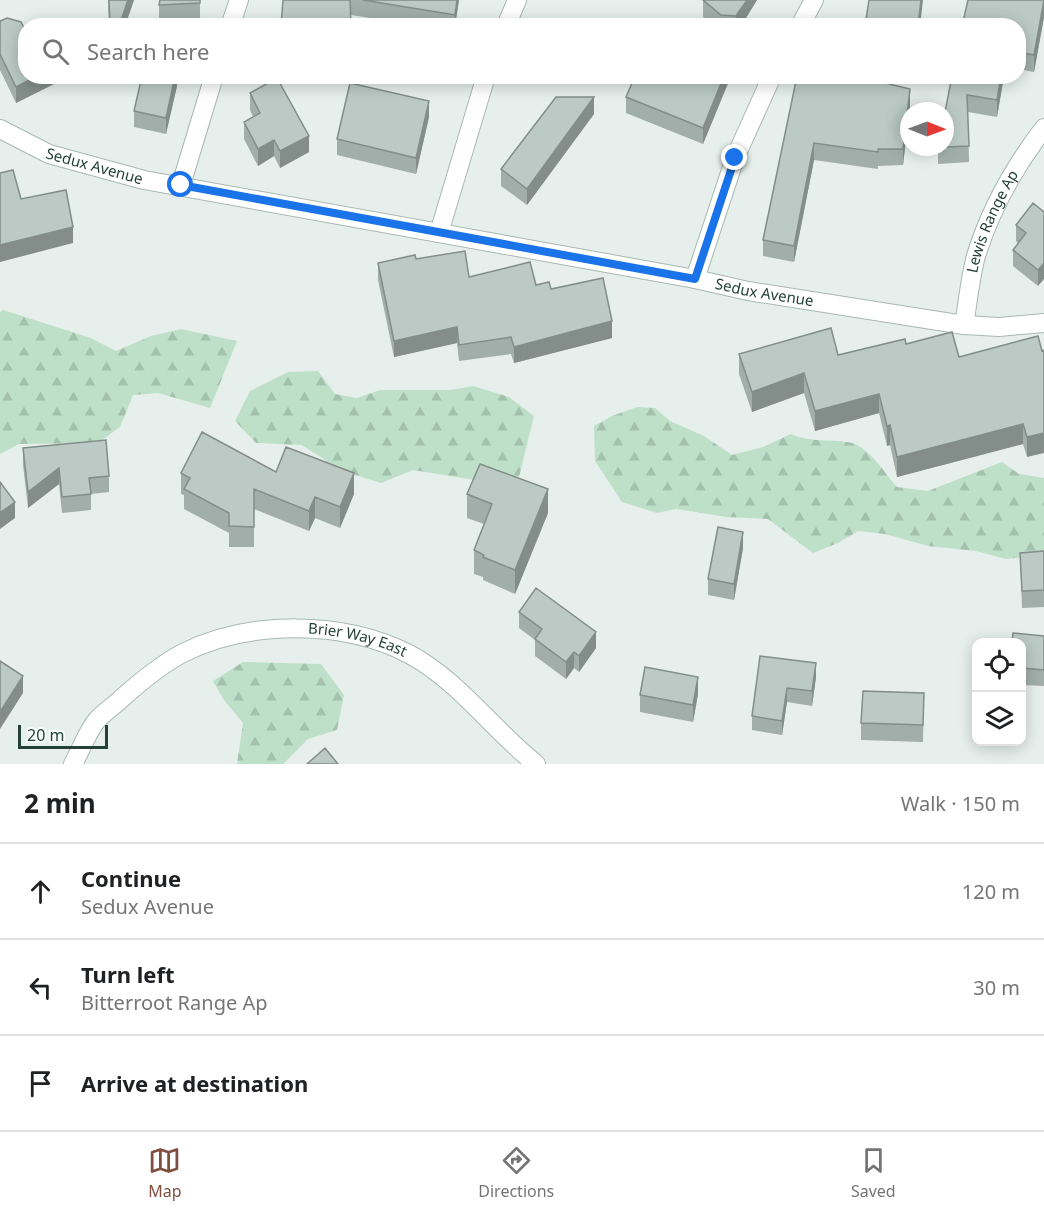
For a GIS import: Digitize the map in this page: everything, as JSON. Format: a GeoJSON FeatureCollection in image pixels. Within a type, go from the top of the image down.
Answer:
{"type":"FeatureCollection","features":[{"type":"Feature","properties":{"kind":"street"},"geometry":{"type":"LineString","coordinates":[[233,18],[239,0]]}},
{"type":"Feature","properties":{"kind":"street"},"geometry":{"type":"LineString","coordinates":[[509,18],[517,0]]}},
{"type":"Feature","properties":{"kind":"street"},"geometry":{"type":"LineString","coordinates":[[804,18],[814,0]]}},
{"type":"Feature","properties":{"kind":"street"},"geometry":{"type":"LineString","coordinates":[[181,185],[212,84]]}},
{"type":"Feature","properties":{"kind":"street"},"geometry":{"type":"LineString","coordinates":[[439,232],[484,84]]}},
{"type":"Feature","properties":{"kind":"street"},"geometry":{"type":"LineString","coordinates":[[695,279],[735,158],[768,84]]}},
{"type":"Feature","properties":{"kind":"street","name":"Lewis Range Ap"},"geometry":{"type":"LineString","coordinates":[[964,325],[976,256],[997,203],[1025,153],[1044,128]]}},
{"type":"Feature","properties":{"kind":"street","name":"Sedux Avenue"},"geometry":{"type":"LineString","coordinates":[[0,129],[49,154],[144,180],[695,279],[748,291],[964,325],[999,327],[1044,323]]}},
{"type":"Feature","properties":{"kind":"street","name":"Brier Way East"},"geometry":{"type":"LineString","coordinates":[[73,764],[96,721],[147,676],[183,653],[237,635],[281,629],[347,634],[384,644],[410,655],[457,689],[510,743],[536,764]]}},
{"type":"Feature","properties":{"kind":"green space"},"geometry":{"type":"Polygon","coordinates":[[[3,310],[91,338],[116,351],[151,336],[181,329],[237,341],[210,408],[158,393],[133,395],[120,427],[98,443],[19,444],[0,454],[0,312],[3,310]]]}},
{"type":"Feature","properties":{"kind":"green space"},"geometry":{"type":"Polygon","coordinates":[[[318,371],[335,394],[357,398],[380,390],[451,390],[473,386],[509,397],[534,416],[519,477],[493,483],[413,470],[381,483],[342,471],[302,445],[256,443],[235,421],[250,391],[288,372],[318,371]]]}},
{"type":"Feature","properties":{"kind":"green space"},"geometry":{"type":"Polygon","coordinates":[[[637,407],[655,408],[670,421],[704,436],[732,455],[763,447],[791,434],[808,439],[849,442],[873,457],[897,487],[928,491],[1002,462],[1019,474],[1044,478],[1044,555],[1006,559],[976,551],[928,546],[885,534],[858,531],[838,543],[813,553],[768,519],[727,517],[676,509],[657,513],[622,502],[595,461],[594,426],[612,416],[637,407]]]}},
{"type":"Feature","properties":{"kind":"green space"},"geometry":{"type":"Polygon","coordinates":[[[243,662],[321,664],[344,695],[337,730],[308,739],[283,764],[237,764],[243,723],[224,700],[213,681],[243,662]]]}},
{"type":"Feature","properties":{"kind":"building"},"geometry":{"type":"Polygon","coordinates":[[[109,0],[128,0],[122,18],[110,18],[109,0]]]}},
{"type":"Feature","properties":{"kind":"building"},"geometry":{"type":"Polygon","coordinates":[[[160,0],[200,0],[200,3],[159,5],[160,0]]]}},
{"type":"Feature","properties":{"kind":"building"},"geometry":{"type":"Polygon","coordinates":[[[283,0],[350,0],[351,18],[282,18],[283,0]]]}},
{"type":"Feature","properties":{"kind":"building"},"geometry":{"type":"Polygon","coordinates":[[[363,0],[457,0],[455,15],[363,0]]]}},
{"type":"Feature","properties":{"kind":"building"},"geometry":{"type":"Polygon","coordinates":[[[703,0],[747,0],[736,16],[721,15],[703,0]]]}},
{"type":"Feature","properties":{"kind":"building"},"geometry":{"type":"Polygon","coordinates":[[[869,0],[921,0],[919,18],[866,18],[869,0]]]}},
{"type":"Feature","properties":{"kind":"building"},"geometry":{"type":"Polygon","coordinates":[[[968,0],[1044,0],[1034,55],[1026,54],[1026,18],[964,18],[968,0]]]}},
{"type":"Feature","properties":{"kind":"building"},"geometry":{"type":"Polygon","coordinates":[[[7,18],[18,21],[18,84],[22,84],[16,87],[0,54],[0,21],[7,18]]]}},
{"type":"Feature","properties":{"kind":"building"},"geometry":{"type":"Polygon","coordinates":[[[140,84],[173,84],[166,118],[134,111],[140,84]]]}},
{"type":"Feature","properties":{"kind":"building"},"geometry":{"type":"Polygon","coordinates":[[[266,84],[280,84],[309,136],[280,151],[274,140],[258,149],[244,122],[260,113],[250,93],[266,84]]]}},
{"type":"Feature","properties":{"kind":"building"},"geometry":{"type":"Polygon","coordinates":[[[350,84],[429,101],[416,158],[337,139],[350,84]]]}},
{"type":"Feature","properties":{"kind":"building"},"geometry":{"type":"Polygon","coordinates":[[[632,84],[721,84],[703,128],[626,97],[632,84]]]}},
{"type":"Feature","properties":{"kind":"building"},"geometry":{"type":"Polygon","coordinates":[[[795,84],[890,84],[910,89],[908,102],[900,102],[900,149],[878,149],[878,152],[814,143],[794,246],[763,240],[795,84]]]}},
{"type":"Feature","properties":{"kind":"building"},"geometry":{"type":"Polygon","coordinates":[[[950,84],[1000,84],[997,100],[967,95],[969,146],[954,147],[954,102],[947,102],[950,84]]]}},
{"type":"Feature","properties":{"kind":"building"},"geometry":{"type":"Polygon","coordinates":[[[556,97],[594,97],[527,189],[501,169],[556,97]]]}},
{"type":"Feature","properties":{"kind":"building"},"geometry":{"type":"Polygon","coordinates":[[[13,170],[21,199],[66,190],[73,227],[0,245],[0,173],[13,170]]]}},
{"type":"Feature","properties":{"kind":"building"},"geometry":{"type":"Polygon","coordinates":[[[1033,203],[1044,212],[1044,263],[1038,270],[1013,250],[1026,233],[1016,225],[1033,203]]]}},
{"type":"Feature","properties":{"kind":"building"},"geometry":{"type":"Polygon","coordinates":[[[465,251],[469,277],[530,262],[536,285],[549,282],[551,289],[603,278],[612,321],[514,347],[511,337],[459,345],[457,327],[394,341],[378,263],[415,255],[416,259],[465,251]]]}},
{"type":"Feature","properties":{"kind":"building"},"geometry":{"type":"Polygon","coordinates":[[[831,328],[838,355],[905,339],[906,344],[952,332],[959,357],[1038,336],[1042,351],[1044,350],[1044,433],[1027,437],[1023,424],[897,457],[890,425],[887,426],[879,394],[815,411],[804,373],[752,392],[739,354],[831,328]]]}},
{"type":"Feature","properties":{"kind":"building"},"geometry":{"type":"Polygon","coordinates":[[[202,432],[276,472],[286,447],[354,473],[340,507],[315,497],[309,511],[254,489],[254,527],[229,526],[229,513],[184,489],[190,478],[181,473],[202,432]]]}},
{"type":"Feature","properties":{"kind":"building"},"geometry":{"type":"Polygon","coordinates":[[[106,440],[109,476],[89,478],[91,494],[62,497],[59,468],[28,492],[23,448],[106,440]]]}},
{"type":"Feature","properties":{"kind":"building"},"geometry":{"type":"Polygon","coordinates":[[[480,464],[548,489],[515,570],[483,557],[484,555],[474,550],[492,504],[467,494],[480,464]]]}},
{"type":"Feature","properties":{"kind":"building"},"geometry":{"type":"Polygon","coordinates":[[[0,482],[15,502],[0,513],[0,482]]]}},
{"type":"Feature","properties":{"kind":"building"},"geometry":{"type":"Polygon","coordinates":[[[718,527],[743,532],[734,584],[708,579],[718,527]]]}},
{"type":"Feature","properties":{"kind":"building"},"geometry":{"type":"Polygon","coordinates":[[[1044,551],[1044,590],[1022,591],[1020,553],[1044,551]]]}},
{"type":"Feature","properties":{"kind":"building"},"geometry":{"type":"Polygon","coordinates":[[[536,588],[596,632],[579,656],[574,652],[566,662],[535,639],[542,629],[519,612],[536,588]]]}},
{"type":"Feature","properties":{"kind":"building"},"geometry":{"type":"Polygon","coordinates":[[[1013,633],[1044,636],[1044,670],[1026,668],[1026,638],[1012,638],[1013,633]]]}},
{"type":"Feature","properties":{"kind":"building"},"geometry":{"type":"Polygon","coordinates":[[[760,656],[816,663],[812,691],[787,688],[782,721],[752,716],[760,656]]]}},
{"type":"Feature","properties":{"kind":"building"},"geometry":{"type":"Polygon","coordinates":[[[0,661],[23,676],[0,712],[0,661]]]}},
{"type":"Feature","properties":{"kind":"building"},"geometry":{"type":"Polygon","coordinates":[[[645,667],[698,677],[693,705],[640,695],[645,667]]]}},
{"type":"Feature","properties":{"kind":"building"},"geometry":{"type":"Polygon","coordinates":[[[863,691],[924,693],[923,725],[861,723],[863,691]]]}},
{"type":"Feature","properties":{"kind":"building"},"geometry":{"type":"Polygon","coordinates":[[[325,748],[338,764],[307,764],[325,748]]]}},
{"type":"Feature","properties":{"kind":"route"},"geometry":{"type":"LineString","coordinates":[[181,185],[695,279],[735,158]]}}]}
